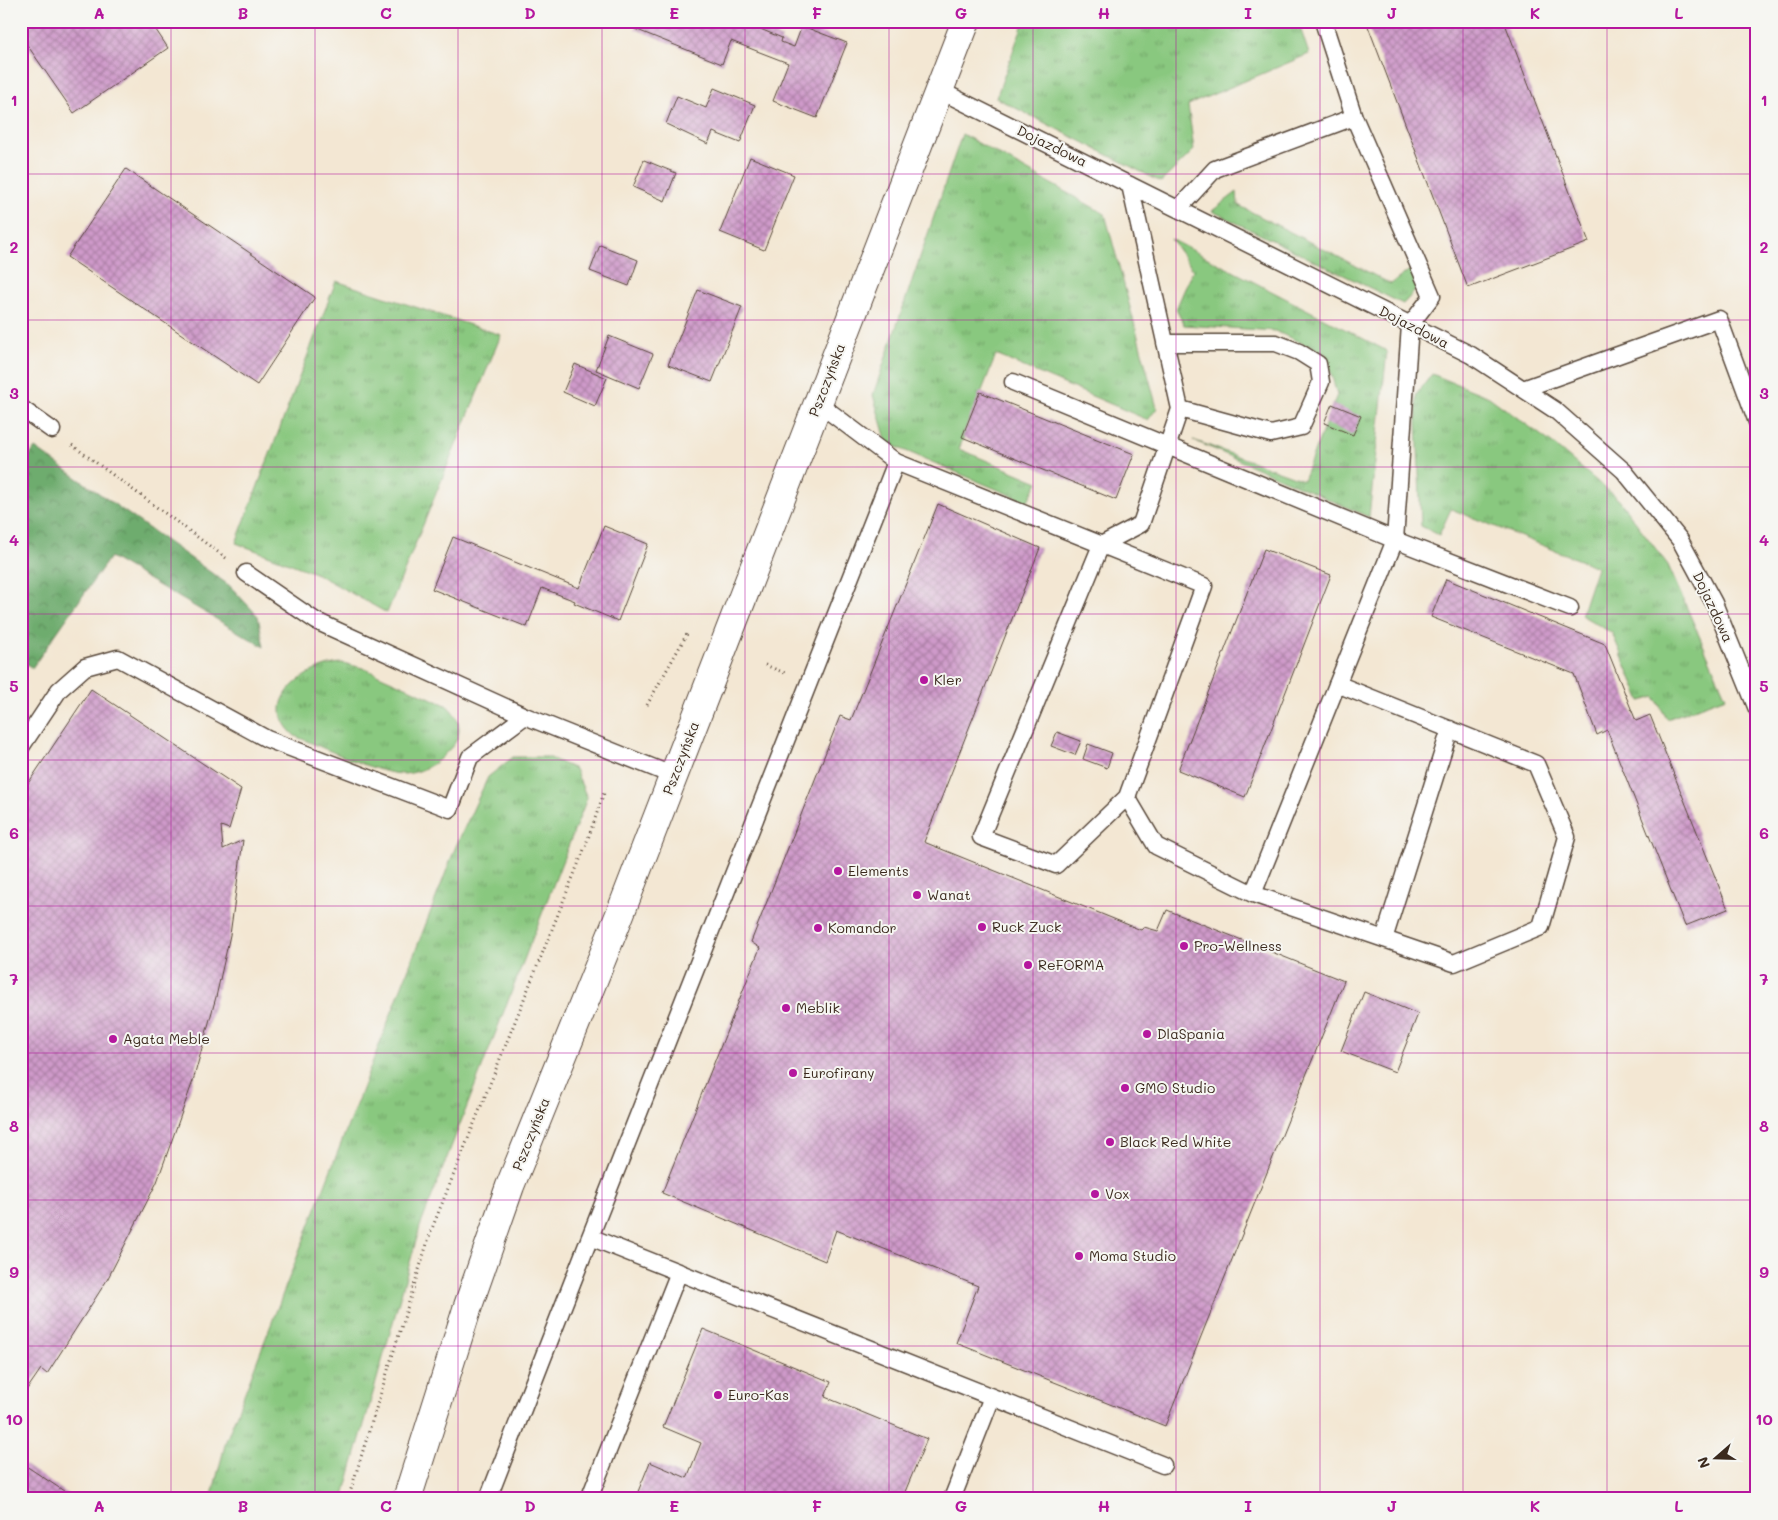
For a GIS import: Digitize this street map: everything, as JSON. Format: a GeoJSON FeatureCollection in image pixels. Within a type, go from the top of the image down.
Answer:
{"type":"FeatureCollection","features":[{"type":"Feature","properties":{"kind":"main road","name":"Pszczyńska"},"geometry":{"type":"LineString","coordinates":[[407,1499],[468,1306],[510,1186],[674,776],[966,21]]}},
{"type":"Feature","properties":{"kind":"lane"},"geometry":{"type":"LineString","coordinates":[[1253,894],[1396,540],[1410,325],[1432,296],[1354,117],[1323,21]]}},
{"type":"Feature","properties":{"kind":"lane","name":"Dojazdowa"},"geometry":{"type":"LineString","coordinates":[[939,90],[1471,355],[1555,410],[1624,471],[1680,540],[1714,603],[1757,709]]}},
{"type":"Feature","properties":{"kind":"lane"},"geometry":{"type":"LineString","coordinates":[[1178,209],[1215,169],[1354,117]]}},
{"type":"Feature","properties":{"kind":"lane"},"geometry":{"type":"LineString","coordinates":[[818,402],[896,462],[1101,545],[1204,586],[1127,797],[1056,866],[981,837],[1101,545],[1140,524],[1180,409],[1130,185]]}},
{"type":"Feature","properties":{"kind":"lane"},"geometry":{"type":"LineString","coordinates":[[1523,390],[1719,319],[1757,422]]}},
{"type":"Feature","properties":{"kind":"lane"},"geometry":{"type":"LineString","coordinates":[[1165,343],[1276,343],[1299,352],[1318,364],[1321,382],[1301,427],[1271,434],[1180,409]]}},
{"type":"Feature","properties":{"kind":"lane"},"geometry":{"type":"LineString","coordinates":[[1013,382],[1167,448],[1570,608]]}},
{"type":"Feature","properties":{"kind":"lane"},"geometry":{"type":"LineString","coordinates":[[21,408],[52,430]]}},
{"type":"Feature","properties":{"kind":"lane"},"geometry":{"type":"LineString","coordinates":[[488,1499],[896,462]]}},
{"type":"Feature","properties":{"kind":"lane"},"geometry":{"type":"LineString","coordinates":[[246,574],[316,621],[525,716],[674,776]]}},
{"type":"Feature","properties":{"kind":"lane"},"geometry":{"type":"LineString","coordinates":[[21,747],[59,690],[85,667],[118,658],[267,739],[450,809],[470,757],[525,716]]}},
{"type":"Feature","properties":{"kind":"lane"},"geometry":{"type":"LineString","coordinates":[[1127,797],[1156,846],[1253,894],[1454,963],[1540,927],[1567,838],[1536,764],[1338,684]]}},
{"type":"Feature","properties":{"kind":"lane"},"geometry":{"type":"LineString","coordinates":[[1384,939],[1450,730]]}},
{"type":"Feature","properties":{"kind":"lane"},"geometry":{"type":"LineString","coordinates":[[590,1237],[1163,1465]]}},
{"type":"Feature","properties":{"kind":"lane"},"geometry":{"type":"LineString","coordinates":[[589,1499],[680,1272]]}},
{"type":"Feature","properties":{"kind":"lane"},"geometry":{"type":"LineString","coordinates":[[952,1499],[992,1397]]}},
{"type":"Feature","properties":{"kind":"path"},"geometry":{"type":"LineString","coordinates":[[52,430],[246,574]]}},
{"type":"Feature","properties":{"kind":"path"},"geometry":{"type":"LineString","coordinates":[[647,705],[687,634]]}},
{"type":"Feature","properties":{"kind":"path"},"geometry":{"type":"LineString","coordinates":[[348,1499],[431,1231],[582,856],[604,793]]}},
{"type":"Feature","properties":{"kind":"green space"},"geometry":{"type":"Polygon","coordinates":[[[1024,21],[1298,21],[1309,54],[1188,105],[1194,150],[1161,182],[996,98],[1024,21]]]}},
{"type":"Feature","properties":{"kind":"green space"},"geometry":{"type":"Polygon","coordinates":[[[962,134],[1105,214],[1157,408],[1148,420],[996,355],[959,449],[1038,482],[1027,502],[887,443],[873,395],[962,134]]]}},
{"type":"Feature","properties":{"kind":"green space"},"geometry":{"type":"Polygon","coordinates":[[[1237,192],[1238,205],[1391,284],[1411,269],[1425,280],[1403,304],[1212,211],[1237,192]]]}},
{"type":"Feature","properties":{"kind":"green space"},"geometry":{"type":"Polygon","coordinates":[[[1171,239],[1387,351],[1369,517],[1193,440],[1303,480],[1337,395],[1326,354],[1275,331],[1184,325],[1176,309],[1193,270],[1171,239]]]}},
{"type":"Feature","properties":{"kind":"green space"},"geometry":{"type":"Polygon","coordinates":[[[336,281],[501,335],[387,613],[315,573],[236,543],[336,281]]]}},
{"type":"Feature","properties":{"kind":"green space"},"geometry":{"type":"Polygon","coordinates":[[[1432,374],[1489,397],[1553,444],[1619,500],[1668,565],[1726,697],[1667,719],[1655,697],[1641,701],[1612,633],[1581,615],[1597,567],[1451,509],[1439,535],[1421,526],[1416,395],[1432,374]]]}},
{"type":"Feature","properties":{"kind":"green space"},"geometry":{"type":"Polygon","coordinates":[[[35,448],[230,586],[258,616],[264,647],[110,557],[32,668],[21,660],[21,468],[35,448]]]}},
{"type":"Feature","properties":{"kind":"green space"},"geometry":{"type":"Polygon","coordinates":[[[342,663],[363,668],[446,705],[458,720],[459,729],[454,744],[430,766],[420,771],[404,774],[380,770],[295,736],[284,723],[281,711],[284,698],[301,678],[314,670],[342,663]]]}},
{"type":"Feature","properties":{"kind":"green space"},"geometry":{"type":"Polygon","coordinates":[[[513,757],[548,757],[575,769],[587,798],[420,1227],[343,1499],[211,1499],[226,1441],[456,846],[488,777],[513,757]]]}},
{"type":"Feature","properties":{"kind":"building"},"geometry":{"type":"Polygon","coordinates":[[[21,21],[150,21],[168,48],[74,113],[21,36],[21,21]]]}},
{"type":"Feature","properties":{"kind":"building"},"geometry":{"type":"Polygon","coordinates":[[[638,21],[741,21],[782,38],[781,42],[794,47],[802,26],[847,43],[817,118],[773,101],[788,63],[731,41],[722,64],[635,29],[638,21]]]}},
{"type":"Feature","properties":{"kind":"building"},"geometry":{"type":"Polygon","coordinates":[[[1366,21],[1504,21],[1589,242],[1468,288],[1366,21]]]}},
{"type":"Feature","properties":{"kind":"building"},"geometry":{"type":"Polygon","coordinates":[[[714,88],[755,105],[740,143],[713,132],[708,144],[666,124],[677,96],[706,108],[714,88]]]}},
{"type":"Feature","properties":{"kind":"building"},"geometry":{"type":"Polygon","coordinates":[[[750,157],[794,175],[764,250],[720,232],[750,157]]]}},
{"type":"Feature","properties":{"kind":"building"},"geometry":{"type":"Polygon","coordinates":[[[644,160],[676,173],[665,201],[633,187],[644,160]]]}},
{"type":"Feature","properties":{"kind":"building"},"geometry":{"type":"Polygon","coordinates":[[[126,169],[315,297],[257,385],[67,257],[126,169]]]}},
{"type":"Feature","properties":{"kind":"building"},"geometry":{"type":"Polygon","coordinates":[[[600,245],[638,260],[629,286],[590,271],[600,245]]]}},
{"type":"Feature","properties":{"kind":"building"},"geometry":{"type":"Polygon","coordinates":[[[698,290],[742,307],[712,382],[668,365],[698,290]]]}},
{"type":"Feature","properties":{"kind":"building"},"geometry":{"type":"Polygon","coordinates":[[[609,336],[653,354],[639,388],[596,370],[609,336]]]}},
{"type":"Feature","properties":{"kind":"building"},"geometry":{"type":"Polygon","coordinates":[[[575,364],[607,378],[595,406],[563,392],[575,364]]]}},
{"type":"Feature","properties":{"kind":"building"},"geometry":{"type":"Polygon","coordinates":[[[980,392],[1134,454],[1116,500],[962,437],[980,392]]]}},
{"type":"Feature","properties":{"kind":"building"},"geometry":{"type":"Polygon","coordinates":[[[1332,404],[1361,416],[1353,435],[1324,423],[1332,404]]]}},
{"type":"Feature","properties":{"kind":"building","name":"ReFORMA"},"geometry":{"type":"Polygon","coordinates":[[[938,504],[1040,548],[924,842],[1141,930],[1144,927],[1158,931],[1167,910],[1344,981],[1165,1426],[956,1343],[978,1286],[836,1230],[825,1261],[662,1193],[760,948],[751,942],[840,716],[851,720],[938,504]]]}},
{"type":"Feature","properties":{"kind":"building"},"geometry":{"type":"Polygon","coordinates":[[[604,526],[648,544],[618,621],[542,588],[527,627],[432,589],[453,537],[579,588],[604,526]]]}},
{"type":"Feature","properties":{"kind":"building"},"geometry":{"type":"Polygon","coordinates":[[[1264,549],[1331,575],[1245,797],[1178,770],[1264,549]]]}},
{"type":"Feature","properties":{"kind":"building"},"geometry":{"type":"Polygon","coordinates":[[[1446,579],[1605,644],[1636,721],[1650,715],[1728,909],[1685,926],[1607,730],[1597,735],[1574,674],[1431,617],[1446,579]]]}},
{"type":"Feature","properties":{"kind":"building","name":"Agata Meble"},"geometry":{"type":"Polygon","coordinates":[[[91,689],[241,789],[229,829],[221,826],[223,849],[243,840],[230,935],[216,997],[193,1081],[157,1182],[107,1280],[47,1374],[41,1369],[21,1398],[21,794],[91,689]]]}},
{"type":"Feature","properties":{"kind":"building"},"geometry":{"type":"Polygon","coordinates":[[[1057,732],[1081,741],[1075,755],[1051,746],[1057,732]]]}},
{"type":"Feature","properties":{"kind":"building"},"geometry":{"type":"Polygon","coordinates":[[[1088,744],[1112,753],[1107,768],[1083,759],[1088,744]]]}},
{"type":"Feature","properties":{"kind":"building"},"geometry":{"type":"Polygon","coordinates":[[[1364,992],[1418,1014],[1395,1072],[1341,1051],[1364,992]]]}},
{"type":"Feature","properties":{"kind":"building"},"geometry":{"type":"Polygon","coordinates":[[[703,1329],[831,1382],[825,1397],[927,1439],[902,1499],[635,1499],[650,1462],[687,1478],[701,1443],[663,1427],[703,1329]]]}},
{"type":"Feature","properties":{"kind":"building"},"geometry":{"type":"Polygon","coordinates":[[[23,1464],[76,1499],[21,1499],[23,1464]]]}},
{"type":"Feature","properties":{"kind":"place","name":"Kler"},"geometry":{"type":"Point","coordinates":[924,680]}},
{"type":"Feature","properties":{"kind":"place","name":"Elements"},"geometry":{"type":"Point","coordinates":[838,871]}},
{"type":"Feature","properties":{"kind":"place","name":"Wanat"},"geometry":{"type":"Point","coordinates":[917,895]}},
{"type":"Feature","properties":{"kind":"place","name":"Ruck Zuck"},"geometry":{"type":"Point","coordinates":[982,927]}},
{"type":"Feature","properties":{"kind":"place","name":"Komandor"},"geometry":{"type":"Point","coordinates":[818,928]}},
{"type":"Feature","properties":{"kind":"place","name":"Pro-Wellness"},"geometry":{"type":"Point","coordinates":[1184,946]}},
{"type":"Feature","properties":{"kind":"place","name":"ReFORMA"},"geometry":{"type":"Point","coordinates":[1028,965]}},
{"type":"Feature","properties":{"kind":"place","name":"Meblik"},"geometry":{"type":"Point","coordinates":[786,1008]}},
{"type":"Feature","properties":{"kind":"place","name":"DlaSpania"},"geometry":{"type":"Point","coordinates":[1147,1034]}},
{"type":"Feature","properties":{"kind":"place","name":"Agata Meble"},"geometry":{"type":"Point","coordinates":[113,1039]}},
{"type":"Feature","properties":{"kind":"place","name":"Eurofirany"},"geometry":{"type":"Point","coordinates":[793,1073]}},
{"type":"Feature","properties":{"kind":"place","name":"GMO Studio"},"geometry":{"type":"Point","coordinates":[1125,1088]}},
{"type":"Feature","properties":{"kind":"place","name":"Black Red White"},"geometry":{"type":"Point","coordinates":[1110,1142]}},
{"type":"Feature","properties":{"kind":"place","name":"Vox"},"geometry":{"type":"Point","coordinates":[1095,1194]}},
{"type":"Feature","properties":{"kind":"place","name":"Moma Studio"},"geometry":{"type":"Point","coordinates":[1079,1256]}},
{"type":"Feature","properties":{"kind":"place","name":"Euro-Kas"},"geometry":{"type":"Point","coordinates":[718,1395]}}]}
